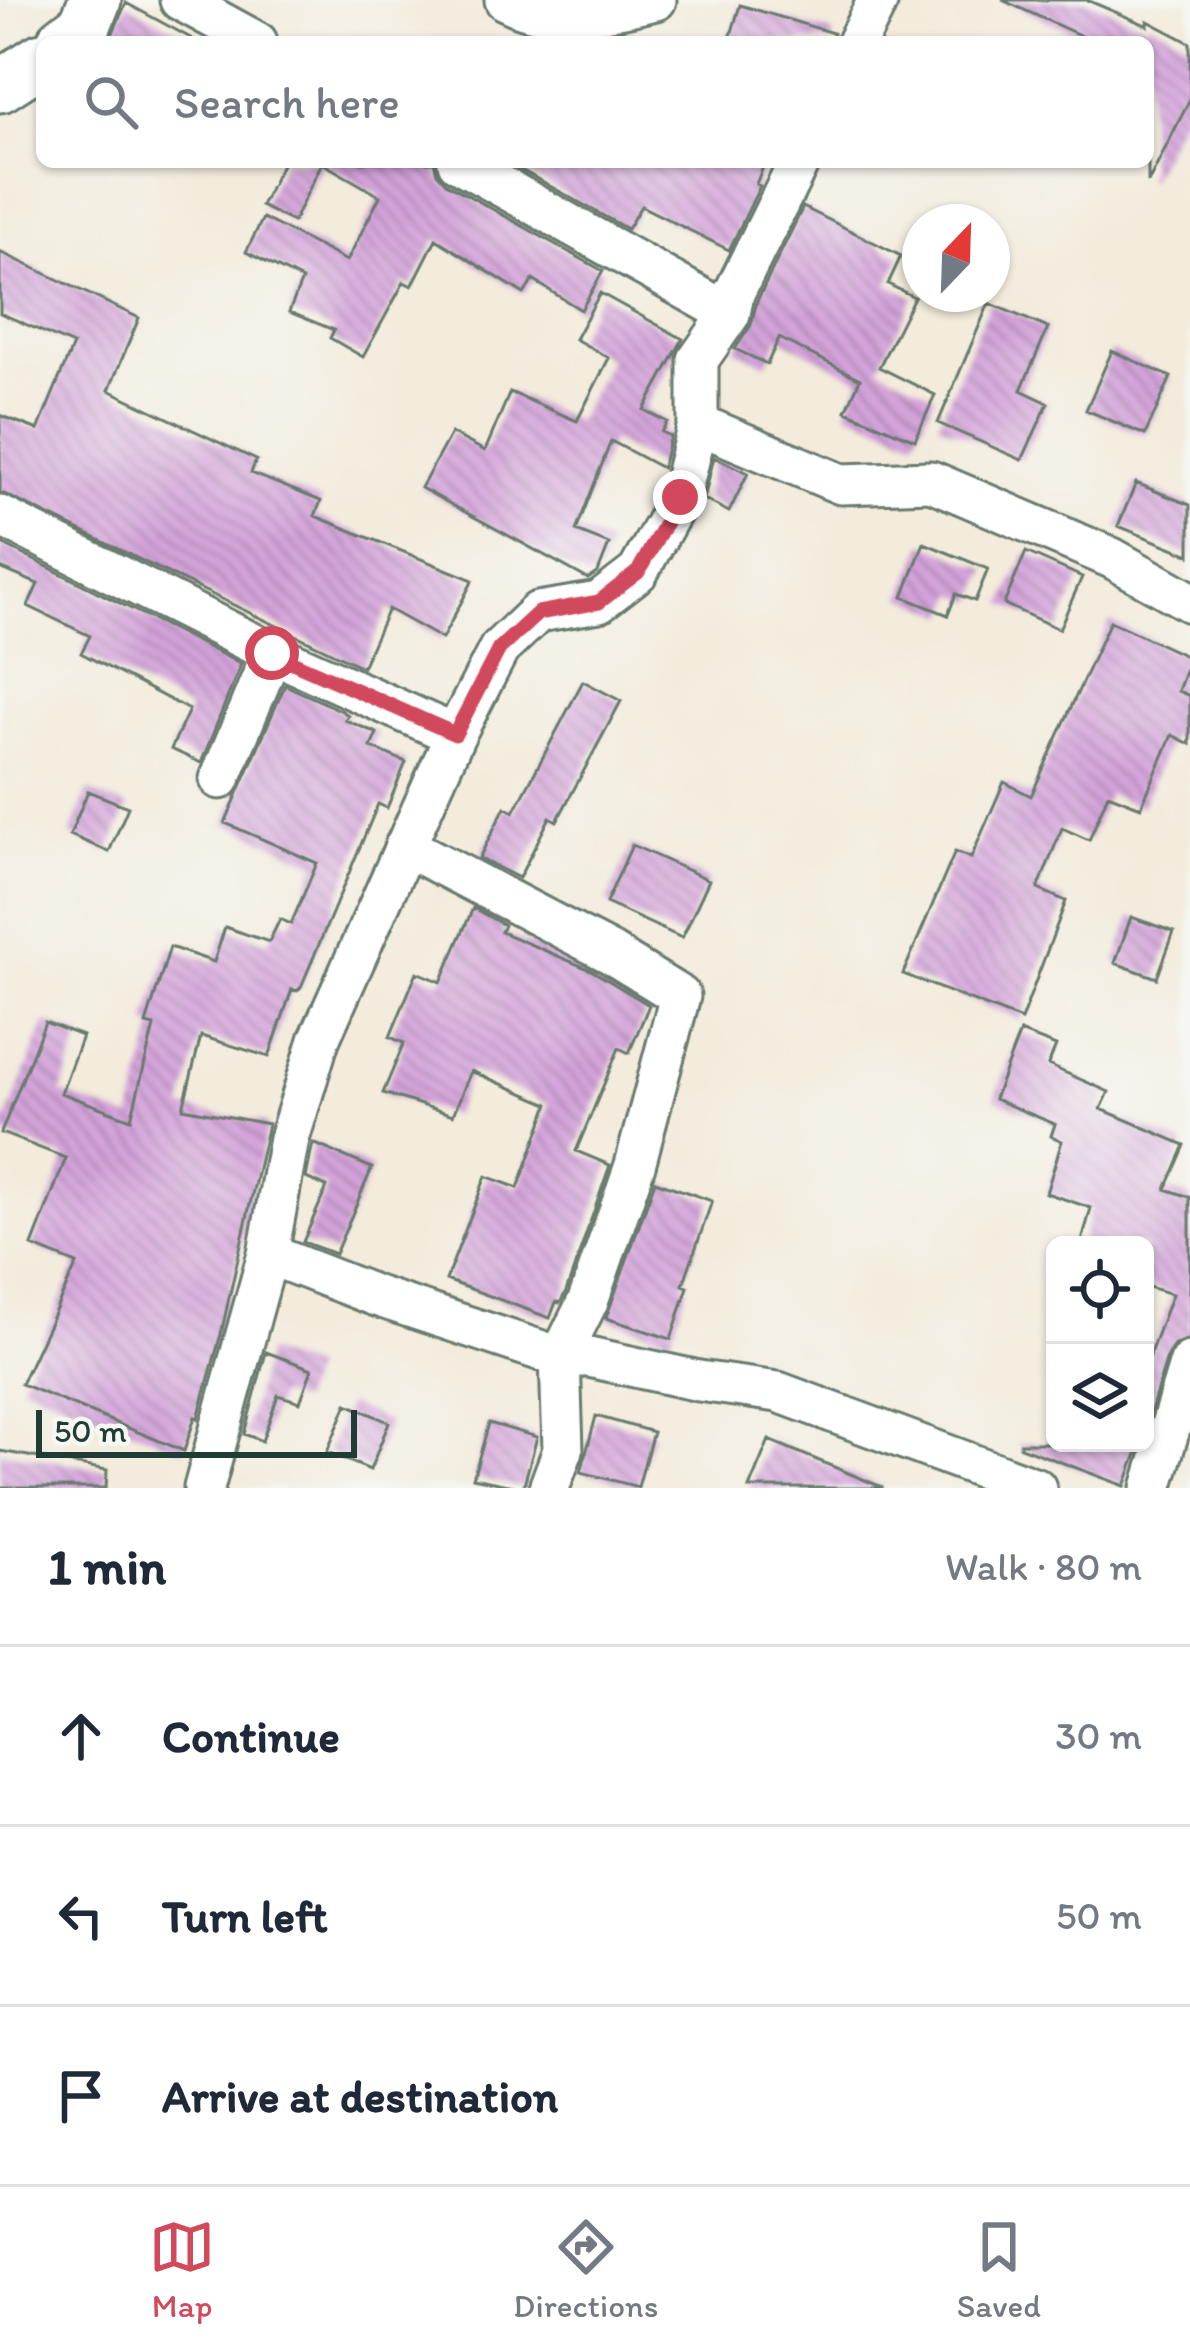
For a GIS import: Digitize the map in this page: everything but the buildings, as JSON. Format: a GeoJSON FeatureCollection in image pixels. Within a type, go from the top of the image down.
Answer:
{"type":"FeatureCollection","features":[{"type":"Feature","properties":{"kind":"street"},"geometry":{"type":"LineString","coordinates":[[71,36],[85,25],[95,0]]}},
{"type":"Feature","properties":{"kind":"street"},"geometry":{"type":"LineString","coordinates":[[180,0],[246,36]]}},
{"type":"Feature","properties":{"kind":"street"},"geometry":{"type":"LineString","coordinates":[[505,0],[523,10],[578,16],[656,0]]}},
{"type":"Feature","properties":{"kind":"street"},"geometry":{"type":"LineString","coordinates":[[860,36],[878,0]]}},
{"type":"Feature","properties":{"kind":"street"},"geometry":{"type":"LineString","coordinates":[[0,86],[36,63]]}},
{"type":"Feature","properties":{"kind":"street"},"geometry":{"type":"LineString","coordinates":[[469,168],[730,314]]}},
{"type":"Feature","properties":{"kind":"street"},"geometry":{"type":"LineString","coordinates":[[204,1488],[268,1254],[289,1139],[319,1040],[455,734],[499,649],[538,613],[599,602],[638,572],[680,497],[698,424],[698,360],[730,314],[734,293],[796,168]]}},
{"type":"Feature","properties":{"kind":"street"},"geometry":{"type":"LineString","coordinates":[[698,424],[841,484],[931,481],[1112,558],[1190,602]]}},
{"type":"Feature","properties":{"kind":"street"},"geometry":{"type":"LineString","coordinates":[[0,516],[272,653],[455,734]]}},
{"type":"Feature","properties":{"kind":"street"},"geometry":{"type":"LineString","coordinates":[[220,779],[272,653]]}},
{"type":"Feature","properties":{"kind":"street"},"geometry":{"type":"LineString","coordinates":[[406,846],[610,952],[680,996],[635,1166],[588,1301],[560,1357],[563,1450],[549,1488]]}},
{"type":"Feature","properties":{"kind":"street"},"geometry":{"type":"LineString","coordinates":[[268,1254],[376,1296],[560,1357],[590,1357],[699,1381],[778,1392],[1036,1488]]}},
{"type":"Feature","properties":{"kind":"street"},"geometry":{"type":"LineString","coordinates":[[1152,1488],[1190,1362]]}},
{"type":"Feature","properties":{"kind":"route"},"geometry":{"type":"LineString","coordinates":[[272,653],[455,734],[499,649],[538,613],[599,602],[638,572],[680,497]]}}]}
